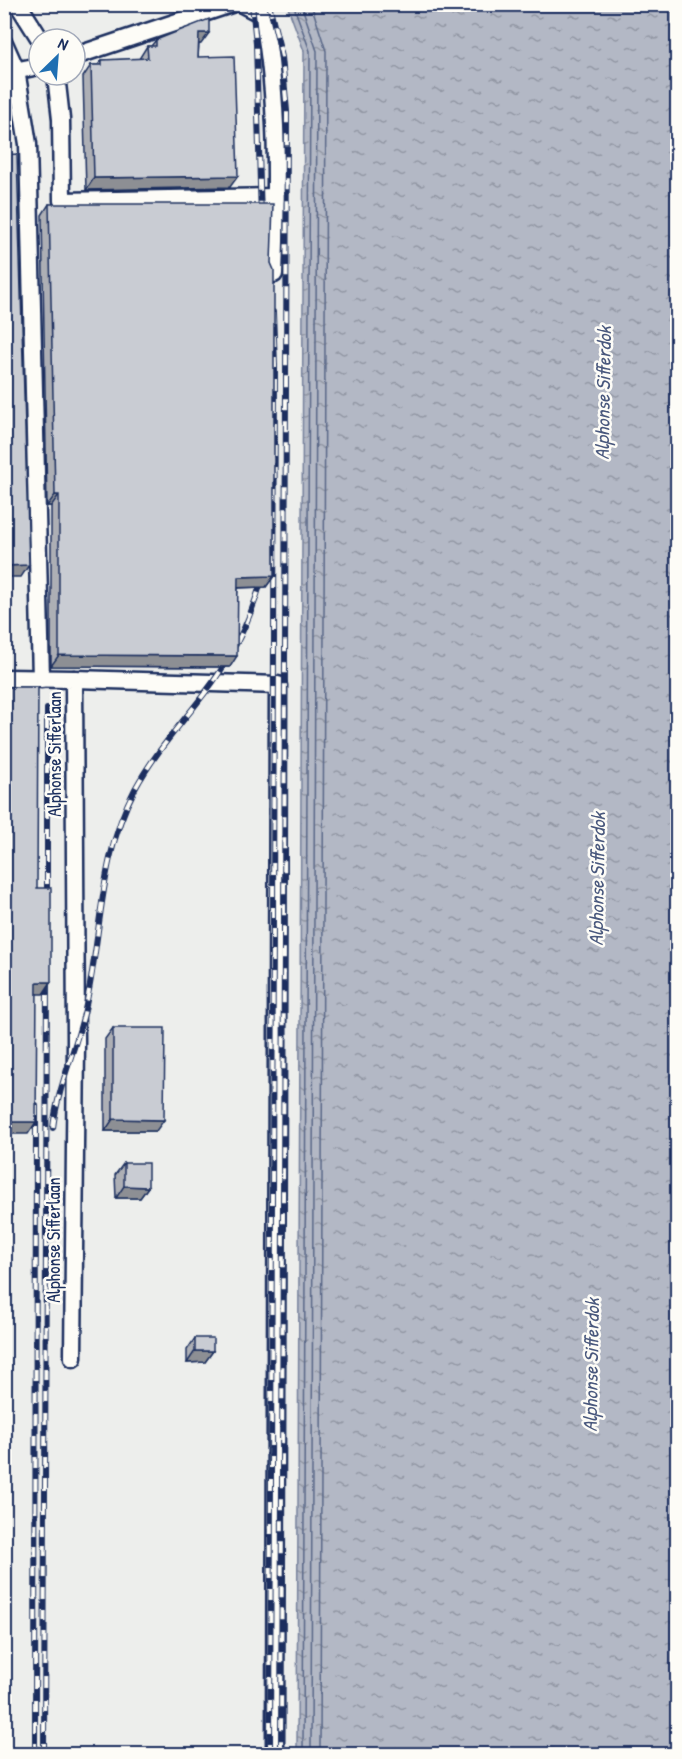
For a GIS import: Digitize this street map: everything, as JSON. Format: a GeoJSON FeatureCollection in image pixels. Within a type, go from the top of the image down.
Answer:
{"type":"FeatureCollection","features":[{"type":"Feature","properties":{"kind":"street"},"geometry":{"type":"LineString","coordinates":[[18,4],[32,27]]}},
{"type":"Feature","properties":{"kind":"street"},"geometry":{"type":"LineString","coordinates":[[87,52],[231,4]]}},
{"type":"Feature","properties":{"kind":"street"},"geometry":{"type":"LineString","coordinates":[[242,4],[263,15],[271,59],[277,197],[274,274]]}},
{"type":"Feature","properties":{"kind":"street","name":"Alphonse Sifferlaan"},"geometry":{"type":"LineString","coordinates":[[4,43],[28,144],[41,679],[74,679],[76,1041],[73,1358]]}},
{"type":"Feature","properties":{"kind":"street"},"geometry":{"type":"LineString","coordinates":[[10,72],[27,68]]}},
{"type":"Feature","properties":{"kind":"street"},"geometry":{"type":"LineString","coordinates":[[57,87],[61,119],[62,201],[277,197]]}},
{"type":"Feature","properties":{"kind":"street"},"geometry":{"type":"LineString","coordinates":[[4,678],[41,679]]}},
{"type":"Feature","properties":{"kind":"street"},"geometry":{"type":"LineString","coordinates":[[74,679],[278,686],[275,1755]]}},
{"type":"Feature","properties":{"kind":"shaded area"},"geometry":{"type":"Polygon","coordinates":[[[5,5],[287,5],[304,51],[297,1754],[5,1754],[5,5]]]}},
{"type":"Feature","properties":{"kind":"water","name":"Alphonse Sifferdok"},"geometry":{"type":"Polygon","coordinates":[[[287,5],[677,5],[677,1754],[297,1754],[304,51],[287,5]]]}},
{"type":"Feature","properties":{"kind":"building"},"geometry":{"type":"Polygon","coordinates":[[[209,19],[209,33],[199,33],[198,57],[234,56],[238,176],[94,178],[91,65],[102,65],[102,60],[148,58],[147,46],[156,46],[156,40],[209,19]]]}},
{"type":"Feature","properties":{"kind":"building"},"geometry":{"type":"Polygon","coordinates":[[[17,154],[29,565],[4,566],[4,155],[17,154]]]}},
{"type":"Feature","properties":{"kind":"building"},"geometry":{"type":"Polygon","coordinates":[[[49,204],[273,204],[271,263],[274,270],[274,576],[238,577],[237,656],[59,655],[59,495],[55,495],[49,204]]]}},
{"type":"Feature","properties":{"kind":"building"},"geometry":{"type":"Polygon","coordinates":[[[4,687],[38,687],[37,888],[51,888],[51,982],[37,982],[36,1122],[4,1122],[4,687]]]}},
{"type":"Feature","properties":{"kind":"building"},"geometry":{"type":"Polygon","coordinates":[[[113,1028],[165,1028],[164,1120],[113,1119],[113,1028]]]}},
{"type":"Feature","properties":{"kind":"building"},"geometry":{"type":"Polygon","coordinates":[[[124,1163],[148,1163],[148,1187],[124,1186],[124,1163]]]}},
{"type":"Feature","properties":{"kind":"building"},"geometry":{"type":"Polygon","coordinates":[[[195,1338],[213,1338],[213,1351],[195,1351],[195,1338]]]}},
{"type":"Feature","properties":{"kind":"building"},"geometry":{"type":"Polygon","coordinates":[[[8,1557],[8,1572],[4,1572],[4,1558],[8,1557]]]}},
{"type":"Feature","properties":{"kind":"railway"},"geometry":{"type":"LineString","coordinates":[[252,4],[256,44],[261,219]]}},
{"type":"Feature","properties":{"kind":"railway"},"geometry":{"type":"LineString","coordinates":[[269,4],[282,57],[287,111],[281,1754]]}},
{"type":"Feature","properties":{"kind":"railway"},"geometry":{"type":"LineString","coordinates":[[270,1754],[275,365],[273,312]]}},
{"type":"Feature","properties":{"kind":"railway"},"geometry":{"type":"LineString","coordinates":[[53,1128],[59,1097],[86,1005],[108,868],[123,815],[152,761],[213,682],[230,656],[250,615],[264,571]]}},
{"type":"Feature","properties":{"kind":"railway"},"geometry":{"type":"LineString","coordinates":[[47,709],[47,906]]}},
{"type":"Feature","properties":{"kind":"railway"},"geometry":{"type":"LineString","coordinates":[[44,1754],[47,972]]}},
{"type":"Feature","properties":{"kind":"railway"},"geometry":{"type":"LineString","coordinates":[[35,1754],[36,1105]]}}]}
